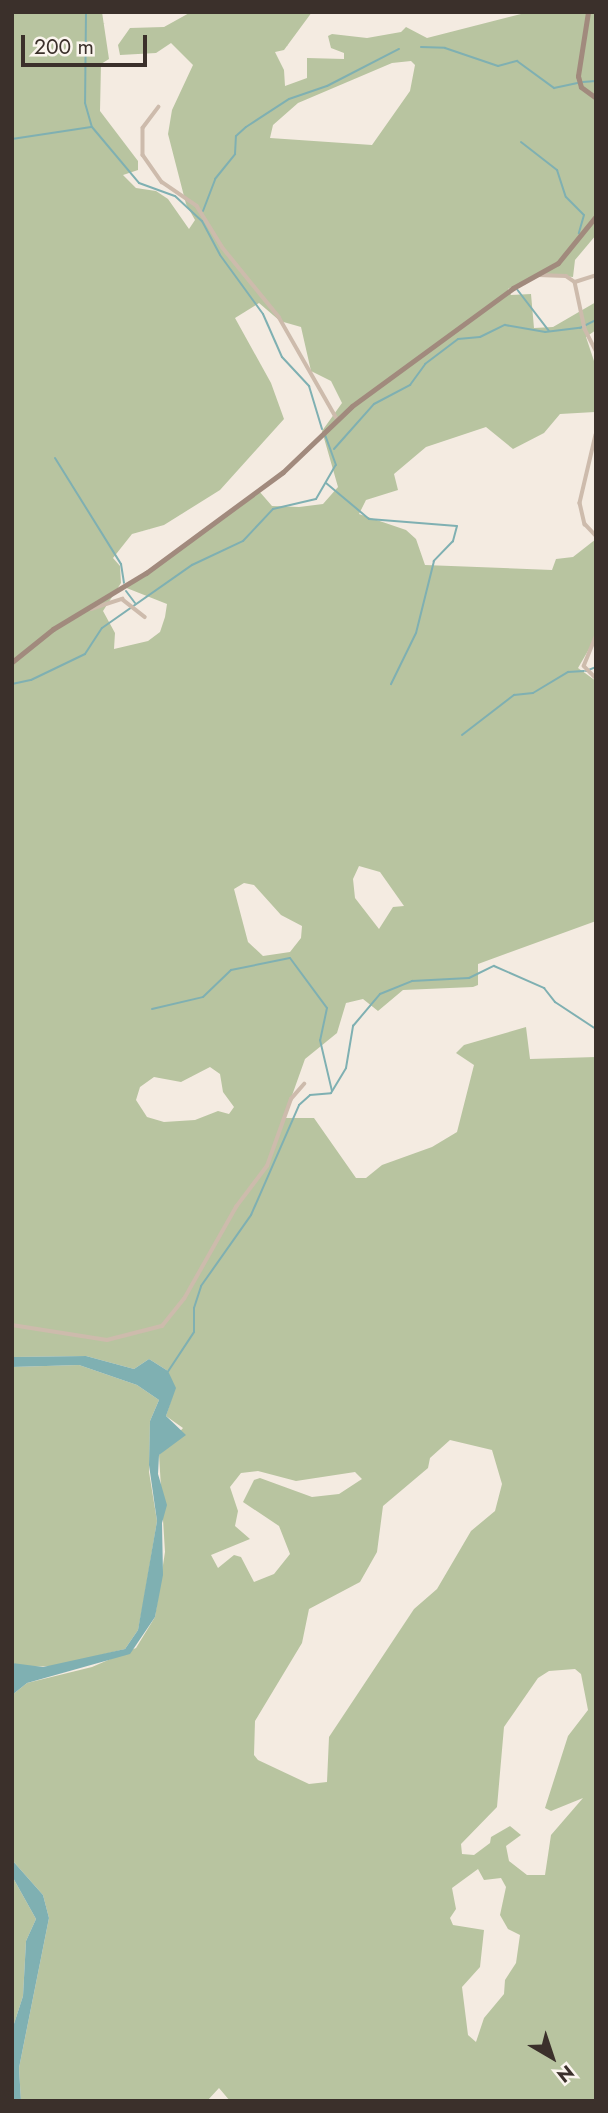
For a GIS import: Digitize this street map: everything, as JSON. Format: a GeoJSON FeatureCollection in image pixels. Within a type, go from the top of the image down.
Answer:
{"type":"FeatureCollection","features":[{"type":"Feature","properties":{"kind":"main road"},"geometry":{"type":"LineString","coordinates":[[588,12],[578,76],[581,87],[596,98]]}},
{"type":"Feature","properties":{"kind":"main road"},"geometry":{"type":"LineString","coordinates":[[12,662],[54,629],[91,610],[283,472],[336,417],[536,274],[566,256],[596,216]]}},
{"type":"Feature","properties":{"kind":"street"},"geometry":{"type":"LineString","coordinates":[[159,107],[143,128],[143,155],[162,182],[197,206],[223,248],[279,317],[336,417]]}},
{"type":"Feature","properties":{"kind":"street"},"geometry":{"type":"LineString","coordinates":[[536,274],[566,276],[575,282],[584,329],[596,351]]}},
{"type":"Feature","properties":{"kind":"street"},"geometry":{"type":"LineString","coordinates":[[575,282],[596,275]]}},
{"type":"Feature","properties":{"kind":"street"},"geometry":{"type":"LineString","coordinates":[[596,435],[580,503],[585,524],[596,536]]}},
{"type":"Feature","properties":{"kind":"street"},"geometry":{"type":"LineString","coordinates":[[91,610],[122,599],[145,617]]}},
{"type":"Feature","properties":{"kind":"street"},"geometry":{"type":"LineString","coordinates":[[596,637],[584,666],[596,678]]}},
{"type":"Feature","properties":{"kind":"street"},"geometry":{"type":"LineString","coordinates":[[12,1325],[104,1340],[132,1337],[162,1326],[184,1299],[236,1207],[267,1166],[291,1099],[304,1084]]}},
{"type":"Feature","properties":{"kind":"green space"},"geometry":{"type":"Polygon","coordinates":[[[12,12],[102,12],[109,59],[101,64],[100,111],[138,161],[138,170],[123,175],[136,188],[156,191],[168,199],[189,229],[195,220],[186,204],[168,134],[172,110],[193,65],[171,43],[156,53],[120,55],[118,45],[130,28],[164,27],[191,12],[312,12],[284,50],[275,52],[284,70],[285,86],[307,78],[307,58],[344,59],[344,53],[331,48],[328,36],[332,34],[367,38],[401,32],[406,27],[427,38],[529,12],[596,12],[596,235],[575,260],[573,277],[538,274],[508,289],[511,295],[531,294],[534,328],[553,327],[596,302],[596,330],[586,337],[596,367],[595,412],[560,414],[544,433],[513,449],[486,427],[426,447],[394,474],[398,490],[366,500],[359,514],[406,530],[416,539],[425,565],[552,570],[556,559],[573,557],[596,539],[596,637],[578,668],[596,681],[596,921],[478,964],[478,985],[473,987],[403,990],[378,1011],[363,999],[346,1003],[337,1033],[305,1059],[284,1118],[314,1118],[356,1178],[366,1178],[382,1165],[432,1147],[457,1132],[474,1065],[456,1053],[464,1045],[526,1027],[530,1059],[596,1057],[596,2101],[230,2101],[219,2088],[207,2101],[21,2101],[19,2068],[49,1918],[43,1895],[12,1860],[12,1695],[27,1683],[92,1667],[136,1648],[155,1617],[165,1552],[159,1455],[183,1428],[166,1416],[172,1397],[168,1371],[149,1359],[134,1369],[86,1356],[12,1357],[12,12]],[[411,61],[392,63],[298,103],[273,125],[270,138],[372,145],[410,91],[415,65],[411,61]],[[259,303],[235,318],[271,383],[284,419],[220,490],[164,525],[132,534],[113,558],[120,566],[121,583],[103,611],[115,633],[114,649],[148,641],[160,632],[165,617],[167,604],[124,587],[259,491],[272,506],[299,507],[323,504],[338,487],[322,431],[342,403],[331,381],[311,371],[301,327],[280,321],[259,303]],[[359,866],[353,879],[355,898],[379,929],[393,907],[404,906],[380,872],[359,866]],[[244,883],[234,889],[248,942],[263,956],[290,952],[301,938],[302,926],[281,915],[254,885],[244,883]],[[210,1067],[181,1082],[154,1077],[140,1087],[136,1100],[147,1117],[164,1122],[195,1120],[218,1111],[229,1114],[234,1107],[223,1092],[220,1074],[210,1067]],[[450,1440],[430,1458],[428,1468],[383,1506],[377,1552],[360,1582],[309,1609],[302,1643],[255,1721],[254,1755],[258,1760],[309,1784],[327,1782],[329,1737],[414,1609],[437,1589],[471,1531],[495,1511],[502,1484],[492,1450],[450,1440]],[[258,1471],[241,1473],[230,1487],[238,1511],[235,1526],[250,1539],[211,1555],[218,1568],[234,1555],[241,1557],[254,1582],[274,1574],[290,1554],[279,1526],[243,1502],[254,1480],[260,1478],[312,1497],[339,1494],[362,1479],[355,1472],[296,1481],[258,1471]],[[575,1669],[549,1671],[538,1678],[504,1727],[497,1807],[461,1844],[462,1854],[474,1855],[490,1843],[491,1837],[510,1826],[521,1835],[506,1846],[509,1861],[527,1875],[545,1875],[551,1835],[583,1798],[551,1811],[545,1808],[568,1736],[588,1710],[581,1674],[575,1669]],[[478,1869],[452,1888],[456,1909],[450,1918],[453,1925],[484,1930],[480,1967],[462,1987],[468,2035],[476,2042],[484,2018],[504,1994],[505,1980],[516,1963],[520,1935],[508,1929],[500,1915],[506,1887],[501,1878],[484,1880],[478,1869]]]}},
{"type":"Feature","properties":{"kind":"green space"},"geometry":{"type":"Polygon","coordinates":[[[79,1365],[137,1385],[159,1400],[150,1421],[149,1472],[157,1521],[143,1605],[138,1630],[125,1649],[56,1666],[24,1667],[12,1663],[12,1367],[79,1365]]]}},
{"type":"Feature","properties":{"kind":"green space"},"geometry":{"type":"Polygon","coordinates":[[[12,1876],[36,1919],[26,1941],[23,1996],[14,2024],[12,1876]]]}},
{"type":"Feature","properties":{"kind":"water"},"geometry":{"type":"Polygon","coordinates":[[[86,1356],[134,1369],[149,1359],[168,1371],[176,1388],[166,1416],[186,1435],[159,1455],[158,1474],[167,1505],[162,1523],[163,1575],[155,1617],[130,1654],[27,1683],[12,1695],[12,1663],[43,1667],[125,1649],[138,1630],[157,1521],[149,1465],[150,1421],[159,1400],[137,1385],[79,1365],[12,1367],[12,1357],[86,1356]]]}},
{"type":"Feature","properties":{"kind":"water"},"geometry":{"type":"Polygon","coordinates":[[[12,1860],[43,1895],[49,1918],[19,2068],[21,2101],[12,2101],[12,2030],[23,1996],[26,1941],[36,1919],[12,1876],[12,1860]]]}},
{"type":"Feature","properties":{"kind":"waterway"},"geometry":{"type":"LineString","coordinates":[[86,12],[85,103],[92,127],[139,183],[175,196],[202,221],[220,255],[263,314],[282,357],[309,386],[322,429]]}},
{"type":"Feature","properties":{"kind":"waterway"},"geometry":{"type":"LineString","coordinates":[[421,47],[445,48],[498,66],[517,61],[554,88],[577,83]]}},
{"type":"Feature","properties":{"kind":"waterway"},"geometry":{"type":"LineString","coordinates":[[203,211],[215,179],[235,154],[236,136],[246,127],[289,99],[327,86],[399,49]]}},
{"type":"Feature","properties":{"kind":"waterway"},"geometry":{"type":"LineString","coordinates":[[583,82],[596,81]]}},
{"type":"Feature","properties":{"kind":"waterway"},"geometry":{"type":"LineString","coordinates":[[12,139],[91,127]]}},
{"type":"Feature","properties":{"kind":"waterway"},"geometry":{"type":"LineString","coordinates":[[521,142],[557,170],[566,197],[584,215],[579,233]]}},
{"type":"Feature","properties":{"kind":"waterway"},"geometry":{"type":"LineString","coordinates":[[516,288],[549,331]]}},
{"type":"Feature","properties":{"kind":"waterway"},"geometry":{"type":"LineString","coordinates":[[334,449],[374,404],[410,385],[425,364],[458,339],[480,337],[505,325],[545,332],[580,328],[596,320]]}},
{"type":"Feature","properties":{"kind":"waterway"},"geometry":{"type":"LineString","coordinates":[[12,684],[31,680],[85,654],[102,628],[192,565],[243,541],[273,509],[316,499],[336,465],[325,435]]}},
{"type":"Feature","properties":{"kind":"waterway"},"geometry":{"type":"LineString","coordinates":[[55,458],[121,564],[124,583]]}},
{"type":"Feature","properties":{"kind":"waterway"},"geometry":{"type":"LineString","coordinates":[[326,483],[369,519],[457,526],[453,541],[434,561],[416,633],[391,684]]}},
{"type":"Feature","properties":{"kind":"waterway"},"geometry":{"type":"LineString","coordinates":[[126,591],[135,603]]}},
{"type":"Feature","properties":{"kind":"waterway"},"geometry":{"type":"LineString","coordinates":[[586,671],[596,667]]}},
{"type":"Feature","properties":{"kind":"waterway"},"geometry":{"type":"LineString","coordinates":[[462,735],[514,695],[533,693],[568,672],[584,671]]}},
{"type":"Feature","properties":{"kind":"waterway"},"geometry":{"type":"LineString","coordinates":[[152,1009],[203,997],[231,970],[290,958],[327,1008],[320,1040],[332,1091]]}},
{"type":"Feature","properties":{"kind":"waterway"},"geometry":{"type":"LineString","coordinates":[[167,1373],[194,1332],[194,1308],[201,1286],[251,1215],[299,1105],[310,1095],[331,1093],[346,1068],[353,1026],[380,994],[412,981],[469,978],[494,966],[544,988],[555,1002],[596,1029]]}}]}
